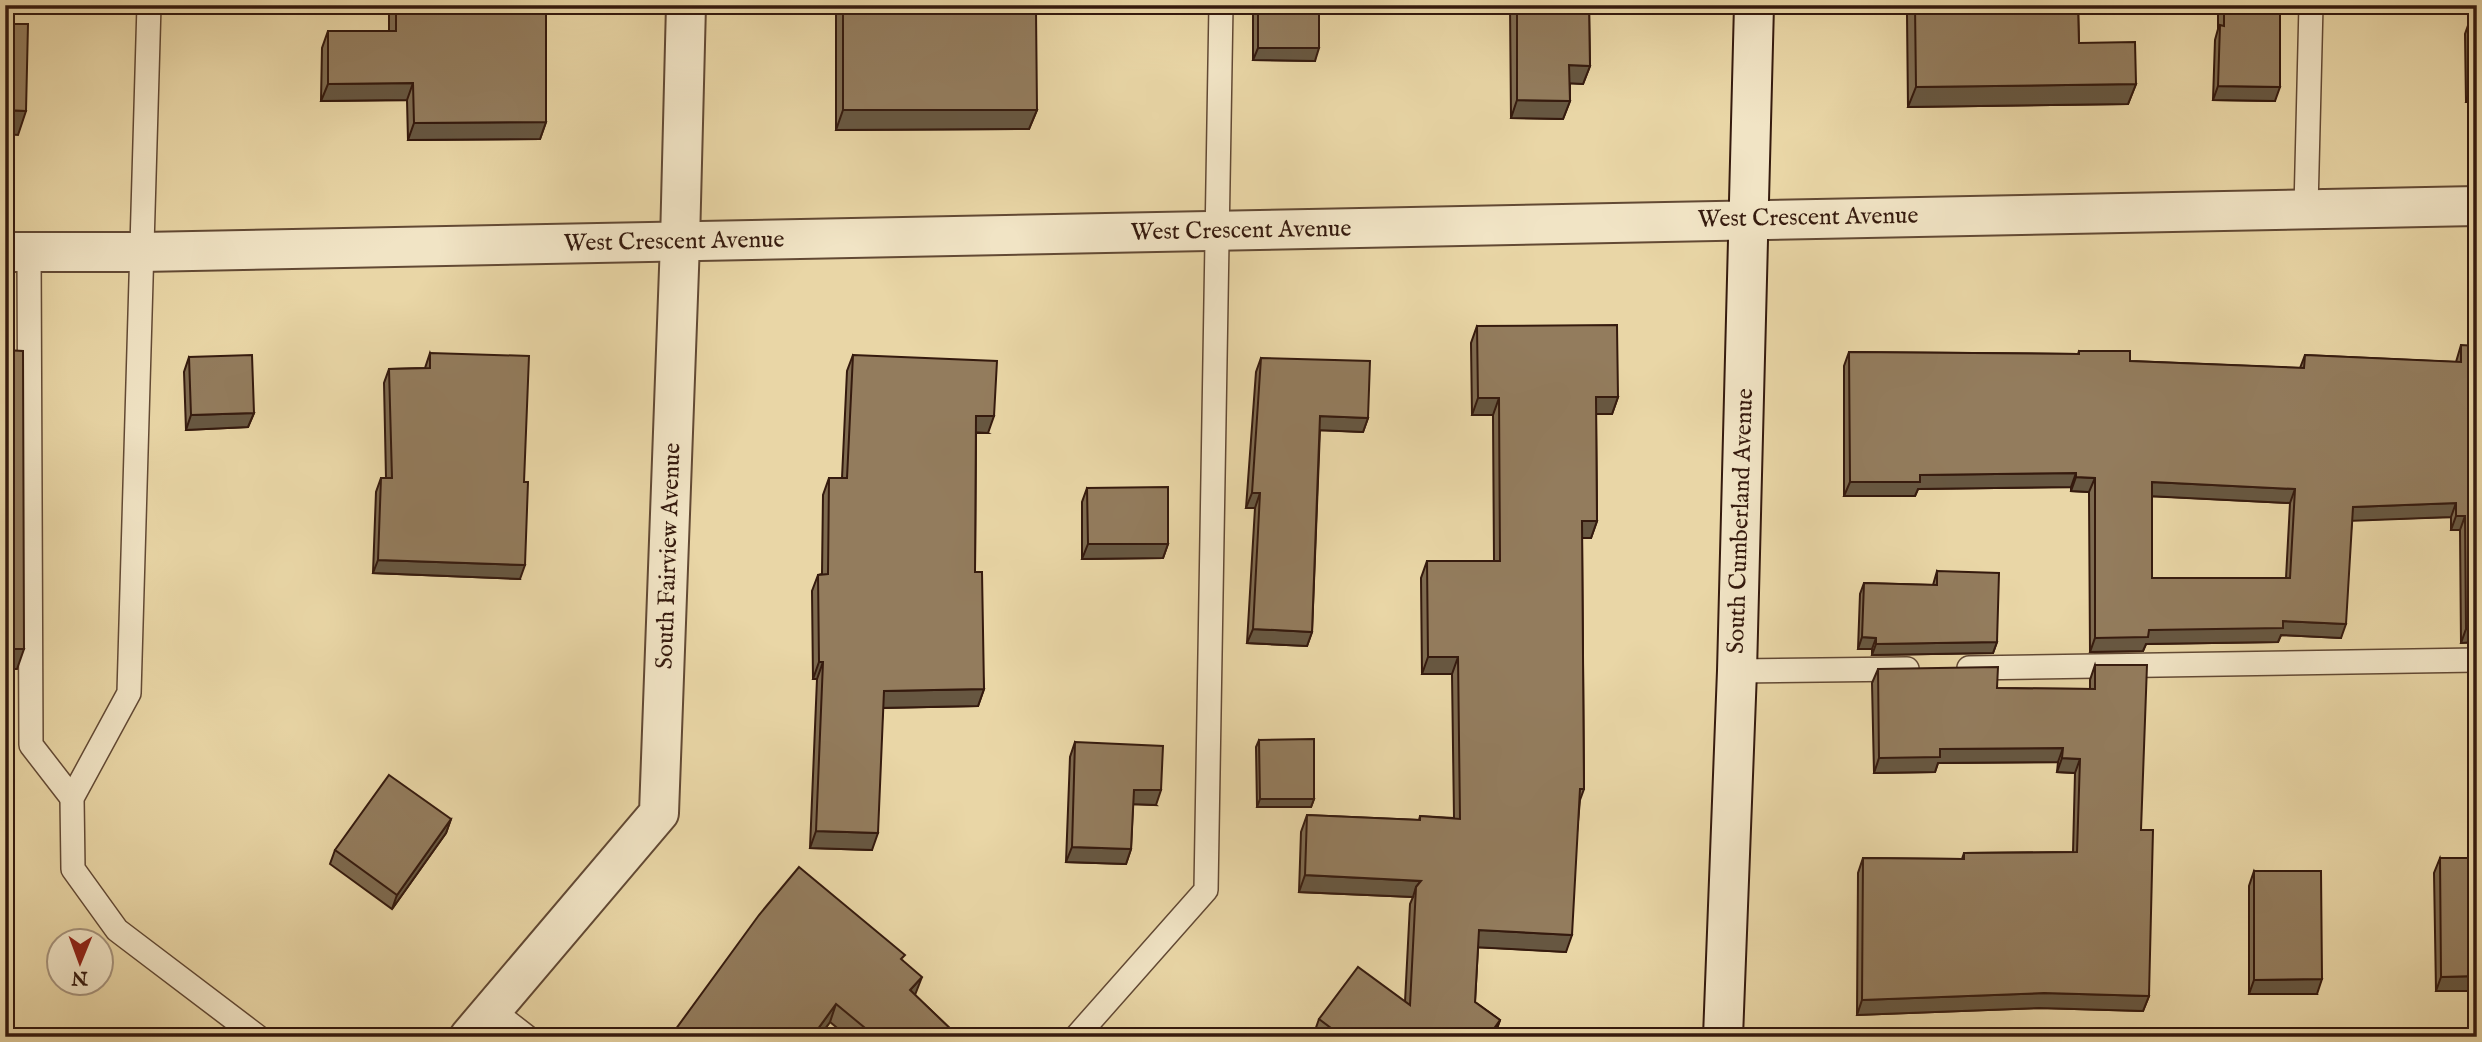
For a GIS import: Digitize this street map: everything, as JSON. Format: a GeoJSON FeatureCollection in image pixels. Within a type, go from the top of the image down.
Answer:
{"type":"FeatureCollection","features":[{"type":"Feature","properties":{"kind":"street","name":"South Fairview Avenue"},"geometry":{"type":"LineString","coordinates":[[480,1023],[659,813],[686,5]]}},
{"type":"Feature","properties":{"kind":"street","name":"South Cumberland Avenue"},"geometry":{"type":"LineString","coordinates":[[1723,1037],[1737,671],[1754,5]]}},
{"type":"Feature","properties":{"kind":"street","name":"West Crescent Avenue"},"geometry":{"type":"LineString","coordinates":[[17,252],[680,242],[2477,206]]}},
{"type":"Feature","properties":{"kind":"lane"},"geometry":{"type":"LineString","coordinates":[[149,5],[129,693],[72,798],[73,869],[117,930],[258,1037]]}},
{"type":"Feature","properties":{"kind":"lane"},"geometry":{"type":"LineString","coordinates":[[1076,1037],[1206,890],[1214,232],[1221,5]]}},
{"type":"Feature","properties":{"kind":"lane"},"geometry":{"type":"LineString","coordinates":[[2306,208],[2311,5]]}},
{"type":"Feature","properties":{"kind":"lane"},"geometry":{"type":"LineString","coordinates":[[17,252],[31,745],[72,798]]}},
{"type":"Feature","properties":{"kind":"lane"},"geometry":{"type":"LineString","coordinates":[[1737,671],[2477,660]]}},
{"type":"Feature","properties":{"kind":"lane"},"geometry":{"type":"LineString","coordinates":[[480,1023],[527,1037]]}},
{"type":"Feature","properties":{"kind":"building"},"geometry":{"type":"Polygon","coordinates":[[[396,5],[546,5],[546,122],[414,123],[413,83],[328,84],[328,31],[396,31],[396,5]]]}},
{"type":"Feature","properties":{"kind":"building"},"geometry":{"type":"Polygon","coordinates":[[[843,5],[1002,5],[1001,11],[1036,11],[1037,110],[843,110],[843,5]]]}},
{"type":"Feature","properties":{"kind":"building"},"geometry":{"type":"Polygon","coordinates":[[[1258,5],[1319,5],[1319,48],[1258,48],[1258,5]]]}},
{"type":"Feature","properties":{"kind":"building"},"geometry":{"type":"Polygon","coordinates":[[[1517,5],[1589,5],[1590,66],[1569,65],[1570,101],[1517,100],[1517,5]]]}},
{"type":"Feature","properties":{"kind":"building"},"geometry":{"type":"Polygon","coordinates":[[[1915,5],[2078,5],[2079,43],[2135,42],[2136,84],[1916,87],[1915,5]]]}},
{"type":"Feature","properties":{"kind":"building"},"geometry":{"type":"Polygon","coordinates":[[[2224,5],[2280,5],[2280,87],[2218,86],[2220,25],[2224,26],[2224,5]]]}},
{"type":"Feature","properties":{"kind":"building"},"geometry":{"type":"Polygon","coordinates":[[[2471,17],[2477,17],[2477,84],[2472,84],[2471,17]]]}},
{"type":"Feature","properties":{"kind":"building"},"geometry":{"type":"Polygon","coordinates":[[[5,24],[28,24],[26,111],[5,110],[5,24]]]}},
{"type":"Feature","properties":{"kind":"building"},"geometry":{"type":"Polygon","coordinates":[[[1617,325],[1618,397],[1596,397],[1597,521],[1582,521],[1584,789],[1580,789],[1572,935],[1479,930],[1475,1002],[1500,1020],[1488,1037],[1343,1037],[1319,1019],[1358,967],[1410,1005],[1416,887],[1421,881],[1305,875],[1307,815],[1460,819],[1458,657],[1428,657],[1427,561],[1500,561],[1499,398],[1478,398],[1477,326],[1617,325]]]}},
{"type":"Feature","properties":{"kind":"building"},"geometry":{"type":"Polygon","coordinates":[[[2461,345],[2477,346],[2477,629],[2466,629],[2465,516],[2456,516],[2456,503],[2353,507],[2346,624],[2283,621],[2283,628],[2149,630],[2148,637],[2095,638],[2095,478],[2076,477],[2076,473],[1920,475],[1920,482],[1850,482],[1849,352],[2079,354],[2079,351],[2130,351],[2130,361],[2304,368],[2305,355],[2461,362],[2461,345]],[[2152,482],[2152,578],[2290,578],[2295,489],[2152,482]]]}},
{"type":"Feature","properties":{"kind":"building"},"geometry":{"type":"Polygon","coordinates":[[[5,350],[23,351],[24,649],[5,649],[5,350]]]}},
{"type":"Feature","properties":{"kind":"building"},"geometry":{"type":"Polygon","coordinates":[[[430,353],[529,356],[524,482],[528,482],[525,565],[378,560],[381,478],[392,478],[389,369],[430,368],[430,353]]]}},
{"type":"Feature","properties":{"kind":"building"},"geometry":{"type":"Polygon","coordinates":[[[252,355],[254,413],[191,415],[189,357],[252,355]]]}},
{"type":"Feature","properties":{"kind":"building"},"geometry":{"type":"Polygon","coordinates":[[[853,355],[997,361],[994,416],[976,416],[975,572],[982,572],[984,689],[884,691],[878,833],[816,831],[823,662],[819,662],[818,575],[828,574],[829,478],[847,478],[853,355]]]}},
{"type":"Feature","properties":{"kind":"building"},"geometry":{"type":"Polygon","coordinates":[[[1261,358],[1370,361],[1368,418],[1320,416],[1312,632],[1253,629],[1260,493],[1252,493],[1261,358]]]}},
{"type":"Feature","properties":{"kind":"building"},"geometry":{"type":"Polygon","coordinates":[[[1168,487],[1168,544],[1088,544],[1087,488],[1168,487]]]}},
{"type":"Feature","properties":{"kind":"building"},"geometry":{"type":"Polygon","coordinates":[[[1937,571],[1999,573],[1997,642],[1876,644],[1876,638],[1862,637],[1864,583],[1937,585],[1937,571]]]}},
{"type":"Feature","properties":{"kind":"building"},"geometry":{"type":"Polygon","coordinates":[[[2095,665],[2147,665],[2141,830],[2153,830],[2149,996],[2044,993],[1862,1000],[1863,858],[1964,859],[1964,853],[2077,852],[2080,759],[2062,758],[2063,748],[1940,749],[1940,757],[1879,758],[1878,669],[1998,667],[1997,688],[2095,689],[2095,665]]]}},
{"type":"Feature","properties":{"kind":"building"},"geometry":{"type":"Polygon","coordinates":[[[1314,739],[1314,799],[1260,799],[1259,740],[1314,739]]]}},
{"type":"Feature","properties":{"kind":"building"},"geometry":{"type":"Polygon","coordinates":[[[1075,742],[1163,746],[1161,790],[1134,790],[1131,849],[1072,847],[1075,742]]]}},
{"type":"Feature","properties":{"kind":"building"},"geometry":{"type":"Polygon","coordinates":[[[389,775],[451,819],[397,895],[335,850],[389,775]]]}},
{"type":"Feature","properties":{"kind":"building"},"geometry":{"type":"Polygon","coordinates":[[[2440,858],[2477,858],[2477,976],[2441,977],[2440,858]]]}},
{"type":"Feature","properties":{"kind":"building"},"geometry":{"type":"Polygon","coordinates":[[[799,867],[905,955],[901,959],[922,977],[910,990],[959,1037],[876,1037],[836,1004],[812,1037],[670,1037],[759,915],[799,867]]]}},
{"type":"Feature","properties":{"kind":"building"},"geometry":{"type":"Polygon","coordinates":[[[2254,871],[2321,871],[2322,979],[2254,980],[2254,871]]]}}]}
